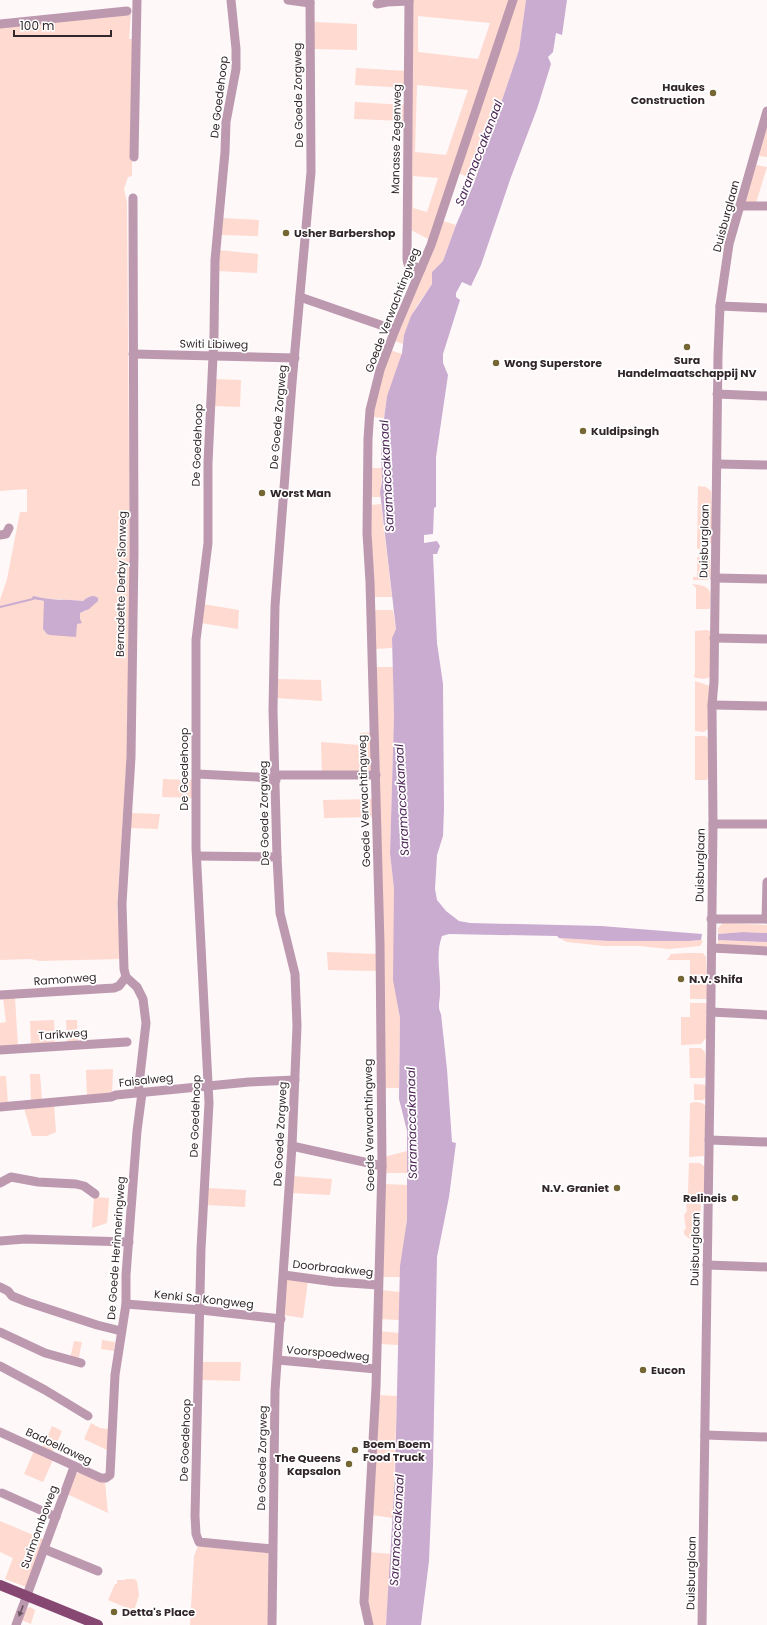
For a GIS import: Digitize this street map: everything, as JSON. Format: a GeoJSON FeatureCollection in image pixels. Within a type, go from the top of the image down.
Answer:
{"type":"FeatureCollection","features":[{"type":"Feature","properties":{"kind":"main road"},"geometry":{"type":"LineString","coordinates":[[0,1585],[98,1625]]}},
{"type":"Feature","properties":{"kind":"street"},"geometry":{"type":"LineString","coordinates":[[134,157],[137,0]]}},
{"type":"Feature","properties":{"kind":"street","name":"De Goedehoop"},"geometry":{"type":"LineString","coordinates":[[232,0],[236,69],[226,122],[225,152],[215,260],[208,463],[208,543],[196,640],[197,856],[209,1103],[201,1249],[201,1310],[195,1516],[196,1534],[199,1542],[272,1548]]}},
{"type":"Feature","properties":{"kind":"street"},"geometry":{"type":"LineString","coordinates":[[288,0],[310,1]]}},
{"type":"Feature","properties":{"kind":"street"},"geometry":{"type":"LineString","coordinates":[[377,4],[409,0]]}},
{"type":"Feature","properties":{"kind":"street","name":"Manasse Zegenweg"},"geometry":{"type":"LineString","coordinates":[[409,0],[407,260],[408,264],[421,269]]}},
{"type":"Feature","properties":{"kind":"street","name":"Goede Verwachtingweg"},"geometry":{"type":"LineString","coordinates":[[369,1625],[364,1602],[376,1369],[382,1166],[380,943],[370,582],[367,533],[368,439],[370,410],[378,377],[395,330],[431,245],[513,0]]}},
{"type":"Feature","properties":{"kind":"street","name":"De Goede Zorgweg"},"geometry":{"type":"LineString","coordinates":[[272,1625],[275,1400],[292,1146],[297,1026],[296,986],[293,964],[280,913],[277,858],[274,710],[275,606],[294,358],[311,172],[310,1]]}},
{"type":"Feature","properties":{"kind":"street"},"geometry":{"type":"LineString","coordinates":[[0,24],[127,11]]}},
{"type":"Feature","properties":{"kind":"street","name":"Duisburglaan"},"geometry":{"type":"LineString","coordinates":[[702,1625],[712,948],[712,705],[717,394],[720,306],[729,244],[767,111]]}},
{"type":"Feature","properties":{"kind":"street","name":"Bernadette Derby Sionweg"},"geometry":{"type":"LineString","coordinates":[[125,973],[122,904],[130,757],[134,551],[133,198]]}},
{"type":"Feature","properties":{"kind":"street"},"geometry":{"type":"LineString","coordinates":[[740,206],[767,206]]}},
{"type":"Feature","properties":{"kind":"street"},"geometry":{"type":"LineString","coordinates":[[300,297],[395,330]]}},
{"type":"Feature","properties":{"kind":"street"},"geometry":{"type":"LineString","coordinates":[[720,306],[767,308]]}},
{"type":"Feature","properties":{"kind":"street","name":"Switi Libiweg"},"geometry":{"type":"LineString","coordinates":[[133,354],[294,358]]}},
{"type":"Feature","properties":{"kind":"street"},"geometry":{"type":"LineString","coordinates":[[717,394],[767,396]]}},
{"type":"Feature","properties":{"kind":"street"},"geometry":{"type":"LineString","coordinates":[[717,464],[767,465]]}},
{"type":"Feature","properties":{"kind":"street"},"geometry":{"type":"LineString","coordinates":[[0,535],[6,534],[9,528]]}},
{"type":"Feature","properties":{"kind":"street"},"geometry":{"type":"LineString","coordinates":[[715,578],[767,579]]}},
{"type":"Feature","properties":{"kind":"street"},"geometry":{"type":"LineString","coordinates":[[714,638],[767,639]]}},
{"type":"Feature","properties":{"kind":"street"},"geometry":{"type":"LineString","coordinates":[[712,705],[767,706]]}},
{"type":"Feature","properties":{"kind":"street"},"geometry":{"type":"LineString","coordinates":[[197,774],[276,778],[376,775]]}},
{"type":"Feature","properties":{"kind":"street"},"geometry":{"type":"LineString","coordinates":[[713,824],[767,824]]}},
{"type":"Feature","properties":{"kind":"street"},"geometry":{"type":"LineString","coordinates":[[197,856],[277,858]]}},
{"type":"Feature","properties":{"kind":"street"},"geometry":{"type":"LineString","coordinates":[[712,918],[766,919],[767,882]]}},
{"type":"Feature","properties":{"kind":"street"},"geometry":{"type":"LineString","coordinates":[[712,948],[767,950]]}},
{"type":"Feature","properties":{"kind":"street","name":"Ramonweg"},"geometry":{"type":"LineString","coordinates":[[0,995],[114,988],[119,986],[125,973]]}},
{"type":"Feature","properties":{"kind":"street","name":"De Goede Herinneringweg"},"geometry":{"type":"LineString","coordinates":[[108,1477],[110,1472],[115,1375],[126,1304],[126,1275],[146,1024],[143,999],[137,987],[125,973]]}},
{"type":"Feature","properties":{"kind":"street"},"geometry":{"type":"LineString","coordinates":[[711,1012],[767,1015]]}},
{"type":"Feature","properties":{"kind":"street","name":"Tarikweg"},"geometry":{"type":"LineString","coordinates":[[0,1050],[127,1042]]}},
{"type":"Feature","properties":{"kind":"street","name":"Faisalweg"},"geometry":{"type":"LineString","coordinates":[[0,1107],[111,1098],[116,1095],[249,1082],[294,1080]]}},
{"type":"Feature","properties":{"kind":"street"},"geometry":{"type":"LineString","coordinates":[[709,1140],[767,1142]]}},
{"type":"Feature","properties":{"kind":"street"},"geometry":{"type":"LineString","coordinates":[[292,1146],[382,1166]]}},
{"type":"Feature","properties":{"kind":"street"},"geometry":{"type":"LineString","coordinates":[[0,1183],[11,1177],[38,1182],[76,1184],[84,1186],[95,1194]]}},
{"type":"Feature","properties":{"kind":"street"},"geometry":{"type":"LineString","coordinates":[[0,1241],[25,1239],[129,1242]]}},
{"type":"Feature","properties":{"kind":"street"},"geometry":{"type":"LineString","coordinates":[[707,1265],[767,1267]]}},
{"type":"Feature","properties":{"kind":"street","name":"Doorbraakweg"},"geometry":{"type":"LineString","coordinates":[[284,1275],[335,1282],[378,1285]]}},
{"type":"Feature","properties":{"kind":"street"},"geometry":{"type":"LineString","coordinates":[[0,1287],[8,1291],[12,1296],[27,1302],[97,1325],[121,1331]]}},
{"type":"Feature","properties":{"kind":"street","name":"Kenki Sa Kongweg"},"geometry":{"type":"LineString","coordinates":[[126,1304],[201,1310],[280,1319]]}},
{"type":"Feature","properties":{"kind":"street"},"geometry":{"type":"LineString","coordinates":[[0,1332],[45,1353],[81,1363]]}},
{"type":"Feature","properties":{"kind":"street","name":"Voorspoedweg"},"geometry":{"type":"LineString","coordinates":[[278,1360],[376,1369]]}},
{"type":"Feature","properties":{"kind":"street"},"geometry":{"type":"LineString","coordinates":[[0,1366],[45,1390],[88,1416]]}},
{"type":"Feature","properties":{"kind":"street","name":"Badoellaweg"},"geometry":{"type":"LineString","coordinates":[[0,1432],[74,1467],[101,1478],[108,1477]]}},
{"type":"Feature","properties":{"kind":"street"},"geometry":{"type":"LineString","coordinates":[[705,1435],[767,1437]]}},
{"type":"Feature","properties":{"kind":"street","name":"Surimomboweg"},"geometry":{"type":"LineString","coordinates":[[16,1625],[74,1467]]}},
{"type":"Feature","properties":{"kind":"street"},"geometry":{"type":"LineString","coordinates":[[2,1493],[56,1517]]}},
{"type":"Feature","properties":{"kind":"street"},"geometry":{"type":"LineString","coordinates":[[44,1549],[98,1571]]}},
{"type":"Feature","properties":{"kind":"shaded area"},"geometry":{"type":"Polygon","coordinates":[[[411,0],[509,0],[430,240],[409,229],[411,0]],[[418,16],[418,52],[478,59],[490,23],[418,16]],[[417,85],[415,152],[446,155],[468,90],[417,85]],[[413,176],[413,208],[427,212],[438,178],[413,176]]]}},
{"type":"Feature","properties":{"kind":"shaded area"},"geometry":{"type":"Polygon","coordinates":[[[515,0],[526,0],[519,50],[475,180],[458,173],[515,0]]]}},
{"type":"Feature","properties":{"kind":"shaded area"},"geometry":{"type":"Polygon","coordinates":[[[131,14],[129,39],[133,39],[132,176],[128,177],[124,189],[127,202],[130,603],[127,754],[117,907],[120,959],[40,961],[30,959],[0,960],[0,600],[7,579],[20,512],[27,512],[27,489],[0,491],[0,28],[131,14]],[[34,596],[40,601],[44,601],[44,603],[77,624],[80,619],[80,613],[86,611],[90,596],[83,601],[40,598],[34,596]]]}},
{"type":"Feature","properties":{"kind":"shaded area"},"geometry":{"type":"Polygon","coordinates":[[[313,22],[357,24],[357,50],[312,49],[313,22]]]}},
{"type":"Feature","properties":{"kind":"shaded area"},"geometry":{"type":"Polygon","coordinates":[[[356,68],[407,71],[406,88],[355,85],[356,68]]]}},
{"type":"Feature","properties":{"kind":"shaded area"},"geometry":{"type":"Polygon","coordinates":[[[355,102],[406,105],[405,121],[354,119],[355,102]]]}},
{"type":"Feature","properties":{"kind":"shaded area"},"geometry":{"type":"Polygon","coordinates":[[[767,123],[767,157],[759,156],[767,123]]]}},
{"type":"Feature","properties":{"kind":"shaded area"},"geometry":{"type":"Polygon","coordinates":[[[756,165],[767,167],[756,203],[748,203],[745,201],[756,165]]]}},
{"type":"Feature","properties":{"kind":"shaded area"},"geometry":{"type":"Polygon","coordinates":[[[222,218],[259,220],[258,236],[220,235],[222,218]]]}},
{"type":"Feature","properties":{"kind":"shaded area"},"geometry":{"type":"Polygon","coordinates":[[[443,221],[456,225],[443,261],[432,272],[432,284],[416,307],[404,335],[403,344],[394,341],[443,221]]]}},
{"type":"Feature","properties":{"kind":"shaded area"},"geometry":{"type":"Polygon","coordinates":[[[218,250],[258,254],[257,273],[217,271],[218,250]]]}},
{"type":"Feature","properties":{"kind":"shaded area"},"geometry":{"type":"Polygon","coordinates":[[[390,350],[402,354],[387,396],[384,418],[373,417],[377,394],[390,350]]]}},
{"type":"Feature","properties":{"kind":"shaded area"},"geometry":{"type":"Polygon","coordinates":[[[214,379],[241,380],[240,407],[213,406],[214,379]]]}},
{"type":"Feature","properties":{"kind":"shaded area"},"geometry":{"type":"Polygon","coordinates":[[[370,468],[382,468],[381,497],[370,497],[370,468]]]}},
{"type":"Feature","properties":{"kind":"shaded area"},"geometry":{"type":"Polygon","coordinates":[[[698,486],[706,487],[711,491],[713,539],[707,546],[697,549],[698,486]]]}},
{"type":"Feature","properties":{"kind":"shaded area"},"geometry":{"type":"Polygon","coordinates":[[[381,504],[392,597],[373,597],[370,505],[381,504]]]}},
{"type":"Feature","properties":{"kind":"shaded area"},"geometry":{"type":"Polygon","coordinates":[[[697,557],[707,558],[710,560],[711,575],[708,580],[693,580],[693,577],[697,577],[697,557]]]}},
{"type":"Feature","properties":{"kind":"shaded area"},"geometry":{"type":"Polygon","coordinates":[[[692,584],[703,586],[709,590],[709,609],[696,609],[696,588],[692,584]]]}},
{"type":"Feature","properties":{"kind":"shaded area"},"geometry":{"type":"Polygon","coordinates":[[[203,604],[239,610],[238,629],[201,623],[203,604]]]}},
{"type":"Feature","properties":{"kind":"shaded area"},"geometry":{"type":"Polygon","coordinates":[[[374,610],[393,610],[396,629],[392,638],[392,648],[375,649],[374,610]]]}},
{"type":"Feature","properties":{"kind":"shaded area"},"geometry":{"type":"Polygon","coordinates":[[[695,631],[710,631],[711,676],[701,679],[694,677],[695,631]]]}},
{"type":"Feature","properties":{"kind":"shaded area"},"geometry":{"type":"Polygon","coordinates":[[[375,667],[393,667],[394,716],[390,853],[394,889],[394,980],[400,1018],[399,1088],[383,1088],[375,667]]]}},
{"type":"Feature","properties":{"kind":"shaded area"},"geometry":{"type":"Polygon","coordinates":[[[276,679],[321,680],[322,701],[276,698],[276,679]]]}},
{"type":"Feature","properties":{"kind":"shaded area"},"geometry":{"type":"Polygon","coordinates":[[[695,681],[710,686],[709,728],[704,732],[695,731],[695,681]]]}},
{"type":"Feature","properties":{"kind":"shaded area"},"geometry":{"type":"Polygon","coordinates":[[[371,732],[373,770],[322,776],[321,742],[360,745],[360,733],[371,732]]]}},
{"type":"Feature","properties":{"kind":"shaded area"},"geometry":{"type":"Polygon","coordinates":[[[695,736],[705,736],[708,738],[709,778],[706,780],[695,780],[695,736]]]}},
{"type":"Feature","properties":{"kind":"shaded area"},"geometry":{"type":"Polygon","coordinates":[[[163,779],[193,780],[193,798],[162,797],[163,779]]]}},
{"type":"Feature","properties":{"kind":"shaded area"},"geometry":{"type":"Polygon","coordinates":[[[374,799],[375,817],[324,818],[323,800],[374,799]]]}},
{"type":"Feature","properties":{"kind":"shaded area"},"geometry":{"type":"Polygon","coordinates":[[[130,813],[160,814],[158,829],[129,828],[130,813]]]}},
{"type":"Feature","properties":{"kind":"shaded area"},"geometry":{"type":"Polygon","coordinates":[[[723,923],[767,925],[767,933],[743,932],[718,934],[718,928],[723,923]]]}},
{"type":"Feature","properties":{"kind":"shaded area"},"geometry":{"type":"Polygon","coordinates":[[[559,938],[609,941],[703,941],[700,946],[669,949],[639,946],[604,946],[567,942],[559,938]]]}},
{"type":"Feature","properties":{"kind":"shaded area"},"geometry":{"type":"Polygon","coordinates":[[[718,940],[767,942],[767,948],[718,945],[718,940]]]}},
{"type":"Feature","properties":{"kind":"shaded area"},"geometry":{"type":"Polygon","coordinates":[[[327,952],[377,954],[377,971],[328,970],[327,952]]]}},
{"type":"Feature","properties":{"kind":"shaded area"},"geometry":{"type":"Polygon","coordinates":[[[703,953],[706,957],[707,999],[690,999],[690,960],[667,960],[671,954],[703,953]]]}},
{"type":"Feature","properties":{"kind":"shaded area"},"geometry":{"type":"Polygon","coordinates":[[[15,997],[18,1047],[0,1048],[0,1023],[6,1022],[3,998],[15,997]]]}},
{"type":"Feature","properties":{"kind":"shaded area"},"geometry":{"type":"Polygon","coordinates":[[[690,1003],[707,1003],[706,1038],[701,1044],[681,1045],[681,1017],[690,1017],[690,1003]]]}},
{"type":"Feature","properties":{"kind":"shaded area"},"geometry":{"type":"Polygon","coordinates":[[[54,1020],[55,1044],[31,1046],[30,1021],[54,1020]]]}},
{"type":"Feature","properties":{"kind":"shaded area"},"geometry":{"type":"Polygon","coordinates":[[[66,1020],[77,1020],[78,1042],[67,1042],[66,1020]]]}},
{"type":"Feature","properties":{"kind":"shaded area"},"geometry":{"type":"Polygon","coordinates":[[[689,1048],[701,1048],[705,1052],[706,1075],[704,1078],[690,1078],[689,1048]]]}},
{"type":"Feature","properties":{"kind":"shaded area"},"geometry":{"type":"Polygon","coordinates":[[[113,1069],[112,1095],[87,1096],[86,1070],[113,1069]]]}},
{"type":"Feature","properties":{"kind":"shaded area"},"geometry":{"type":"Polygon","coordinates":[[[30,1074],[40,1074],[42,1100],[31,1100],[30,1074]]]}},
{"type":"Feature","properties":{"kind":"shaded area"},"geometry":{"type":"Polygon","coordinates":[[[0,1076],[6,1076],[8,1104],[0,1105],[0,1076]]]}},
{"type":"Feature","properties":{"kind":"shaded area"},"geometry":{"type":"Polygon","coordinates":[[[694,1084],[707,1085],[706,1098],[703,1100],[694,1100],[694,1084]]]}},
{"type":"Feature","properties":{"kind":"shaded area"},"geometry":{"type":"Polygon","coordinates":[[[690,1103],[702,1103],[706,1106],[704,1156],[689,1157],[690,1103]]]}},
{"type":"Feature","properties":{"kind":"shaded area"},"geometry":{"type":"Polygon","coordinates":[[[54,1104],[56,1132],[47,1136],[32,1136],[24,1108],[54,1104]]]}},
{"type":"Feature","properties":{"kind":"shaded area"},"geometry":{"type":"Polygon","coordinates":[[[407,1151],[407,1173],[384,1173],[384,1157],[407,1151]]]}},
{"type":"Feature","properties":{"kind":"shaded area"},"geometry":{"type":"Polygon","coordinates":[[[689,1163],[700,1163],[705,1167],[704,1194],[701,1197],[687,1197],[689,1163]]]}},
{"type":"Feature","properties":{"kind":"shaded area"},"geometry":{"type":"Polygon","coordinates":[[[293,1176],[332,1179],[330,1195],[292,1193],[293,1176]]]}},
{"type":"Feature","properties":{"kind":"shaded area"},"geometry":{"type":"Polygon","coordinates":[[[384,1184],[407,1185],[407,1220],[400,1277],[381,1277],[384,1184]]]}},
{"type":"Feature","properties":{"kind":"shaded area"},"geometry":{"type":"Polygon","coordinates":[[[208,1188],[246,1190],[245,1207],[207,1205],[208,1188]]]}},
{"type":"Feature","properties":{"kind":"shaded area"},"geometry":{"type":"Polygon","coordinates":[[[94,1197],[109,1198],[107,1223],[92,1228],[94,1197]]]}},
{"type":"Feature","properties":{"kind":"shaded area"},"geometry":{"type":"Polygon","coordinates":[[[686,1203],[701,1205],[700,1239],[691,1239],[684,1234],[684,1230],[686,1229],[684,1215],[687,1211],[686,1203]]]}},
{"type":"Feature","properties":{"kind":"shaded area"},"geometry":{"type":"Polygon","coordinates":[[[286,1279],[308,1281],[303,1318],[283,1315],[286,1279]]]}},
{"type":"Feature","properties":{"kind":"shaded area"},"geometry":{"type":"Polygon","coordinates":[[[381,1290],[400,1292],[399,1320],[379,1319],[381,1290]]]}},
{"type":"Feature","properties":{"kind":"shaded area"},"geometry":{"type":"Polygon","coordinates":[[[379,1331],[399,1333],[399,1345],[379,1344],[379,1331]]]}},
{"type":"Feature","properties":{"kind":"shaded area"},"geometry":{"type":"Polygon","coordinates":[[[102,1340],[115,1342],[114,1351],[101,1349],[102,1340]]]}},
{"type":"Feature","properties":{"kind":"shaded area"},"geometry":{"type":"Polygon","coordinates":[[[74,1341],[82,1342],[78,1362],[70,1359],[74,1341]]]}},
{"type":"Feature","properties":{"kind":"shaded area"},"geometry":{"type":"Polygon","coordinates":[[[201,1362],[241,1362],[240,1381],[201,1380],[201,1362]]]}},
{"type":"Feature","properties":{"kind":"shaded area"},"geometry":{"type":"Polygon","coordinates":[[[378,1395],[397,1396],[393,1518],[371,1515],[378,1395]]]}},
{"type":"Feature","properties":{"kind":"shaded area"},"geometry":{"type":"Polygon","coordinates":[[[91,1423],[100,1428],[109,1429],[109,1451],[84,1439],[91,1423]]]}},
{"type":"Feature","properties":{"kind":"shaded area"},"geometry":{"type":"Polygon","coordinates":[[[52,1426],[62,1431],[52,1454],[42,1449],[52,1426]]]}},
{"type":"Feature","properties":{"kind":"shaded area"},"geometry":{"type":"Polygon","coordinates":[[[34,1451],[53,1460],[43,1482],[24,1474],[34,1451]]]}},
{"type":"Feature","properties":{"kind":"shaded area"},"geometry":{"type":"Polygon","coordinates":[[[76,1473],[105,1482],[108,1513],[67,1494],[76,1473]]]}},
{"type":"Feature","properties":{"kind":"shaded area"},"geometry":{"type":"Polygon","coordinates":[[[0,1521],[45,1540],[26,1587],[5,1579],[13,1558],[0,1552],[0,1521]]]}},
{"type":"Feature","properties":{"kind":"shaded area"},"geometry":{"type":"Polygon","coordinates":[[[198,1546],[268,1553],[270,1625],[190,1625],[194,1556],[198,1546]]]}},
{"type":"Feature","properties":{"kind":"shaded area"},"geometry":{"type":"Polygon","coordinates":[[[369,1552],[391,1554],[386,1625],[371,1625],[368,1616],[369,1552]]]}},
{"type":"Feature","properties":{"kind":"shaded area"},"geometry":{"type":"Polygon","coordinates":[[[134,1579],[137,1581],[139,1595],[134,1611],[108,1600],[115,1584],[117,1584],[117,1580],[134,1579]]]}},
{"type":"Feature","properties":{"kind":"shaded area"},"geometry":{"type":"Polygon","coordinates":[[[30,1607],[35,1610],[31,1624],[21,1620],[27,1608],[30,1607]]]}},
{"type":"Feature","properties":{"kind":"water","name":"Saramaccakanaal"},"geometry":{"type":"Polygon","coordinates":[[[526,0],[567,0],[562,35],[556,33],[553,52],[548,57],[551,64],[537,109],[511,177],[481,265],[471,286],[462,282],[456,293],[456,297],[460,300],[443,354],[443,363],[448,375],[436,457],[436,507],[434,508],[433,534],[424,535],[424,543],[437,541],[440,546],[437,554],[433,554],[437,643],[443,684],[444,809],[443,836],[437,855],[435,889],[437,900],[446,911],[459,921],[470,923],[601,926],[702,934],[701,940],[689,941],[609,941],[559,938],[557,936],[449,934],[442,936],[439,950],[439,1006],[447,1069],[452,1142],[456,1143],[449,1197],[437,1257],[433,1465],[429,1561],[421,1625],[386,1625],[395,1476],[400,1266],[407,1220],[407,1131],[399,1099],[400,1018],[393,980],[394,889],[390,853],[394,716],[392,638],[396,629],[380,492],[382,482],[381,442],[387,396],[402,353],[404,335],[411,316],[432,284],[432,272],[443,261],[456,225],[474,183],[519,50],[526,0]]]}},
{"type":"Feature","properties":{"kind":"water"},"geometry":{"type":"Polygon","coordinates":[[[34,596],[40,598],[83,601],[88,597],[94,596],[98,598],[98,601],[89,609],[80,613],[82,623],[77,624],[76,637],[50,635],[43,629],[44,601],[33,599],[32,597],[34,596]]]}},
{"type":"Feature","properties":{"kind":"water"},"geometry":{"type":"Polygon","coordinates":[[[743,932],[767,933],[767,942],[718,940],[718,934],[743,932]]]}},
{"type":"Feature","properties":{"kind":"waterway"},"geometry":{"type":"LineString","coordinates":[[0,607],[33,599]]}},
{"type":"Feature","properties":{"kind":"place","name":"Haukes Construction"},"geometry":{"type":"Point","coordinates":[713,93]}},
{"type":"Feature","properties":{"kind":"place","name":"Usher Barbershop"},"geometry":{"type":"Point","coordinates":[286,233]}},
{"type":"Feature","properties":{"kind":"place","name":"Sura Handelmaatschappij NV"},"geometry":{"type":"Point","coordinates":[687,347]}},
{"type":"Feature","properties":{"kind":"place","name":"Wong Superstore"},"geometry":{"type":"Point","coordinates":[496,363]}},
{"type":"Feature","properties":{"kind":"place","name":"Kuldipsingh"},"geometry":{"type":"Point","coordinates":[583,431]}},
{"type":"Feature","properties":{"kind":"place","name":"Worst Man"},"geometry":{"type":"Point","coordinates":[262,493]}},
{"type":"Feature","properties":{"kind":"place","name":"N.V. Shifa"},"geometry":{"type":"Point","coordinates":[681,979]}},
{"type":"Feature","properties":{"kind":"place","name":"N.V. Graniet"},"geometry":{"type":"Point","coordinates":[617,1188]}},
{"type":"Feature","properties":{"kind":"place","name":"Relineis"},"geometry":{"type":"Point","coordinates":[735,1198]}},
{"type":"Feature","properties":{"kind":"place","name":"Eucon"},"geometry":{"type":"Point","coordinates":[643,1370]}},
{"type":"Feature","properties":{"kind":"place","name":"Boem Boem Food Truck"},"geometry":{"type":"Point","coordinates":[355,1450]}},
{"type":"Feature","properties":{"kind":"place","name":"The Queens Kapsalon"},"geometry":{"type":"Point","coordinates":[349,1464]}},
{"type":"Feature","properties":{"kind":"place","name":"Detta's Place"},"geometry":{"type":"Point","coordinates":[114,1612]}}]}
